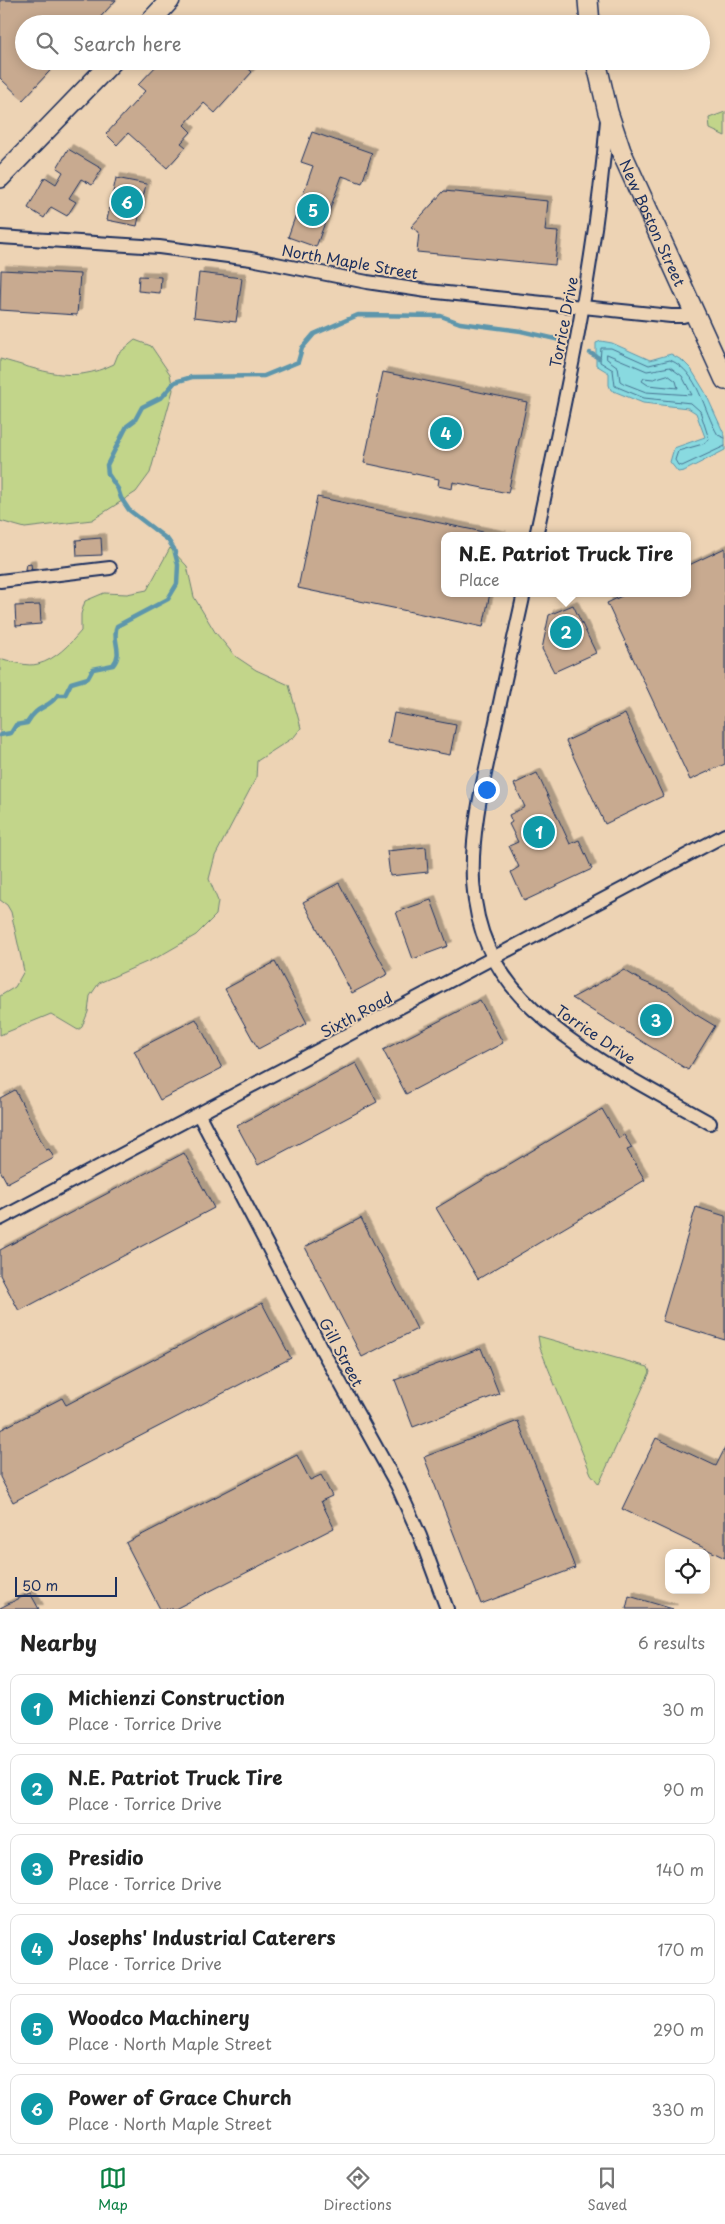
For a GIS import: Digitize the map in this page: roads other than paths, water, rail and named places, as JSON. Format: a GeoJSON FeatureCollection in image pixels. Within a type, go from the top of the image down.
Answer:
{"type":"FeatureCollection","features":[{"type":"Feature","properties":{"kind":"main road"},"geometry":{"type":"LineString","coordinates":[[156,15],[170,0]]}},
{"type":"Feature","properties":{"kind":"main road"},"geometry":{"type":"LineString","coordinates":[[588,0],[589,15]]}},
{"type":"Feature","properties":{"kind":"main road"},"geometry":{"type":"LineString","coordinates":[[0,178],[40,139],[105,70]]}},
{"type":"Feature","properties":{"kind":"main road","name":"New Boston Street"},"geometry":{"type":"LineString","coordinates":[[598,70],[608,112],[634,182],[725,380]]}},
{"type":"Feature","properties":{"kind":"street","name":"Torrice Drive"},"geometry":{"type":"LineString","coordinates":[[537,532],[584,306],[603,173],[608,112]]}},
{"type":"Feature","properties":{"kind":"street","name":"North Maple Street"},"geometry":{"type":"LineString","coordinates":[[0,237],[159,247],[250,259],[367,282],[473,296],[677,317],[694,313]]}},
{"type":"Feature","properties":{"kind":"street"},"geometry":{"type":"LineString","coordinates":[[0,581],[110,568]]}},
{"type":"Feature","properties":{"kind":"street","name":"Torrice Drive"},"geometry":{"type":"LineString","coordinates":[[523,597],[477,810],[473,845],[472,881],[475,907],[481,931],[493,959],[523,1000],[570,1040],[710,1123]]}},
{"type":"Feature","properties":{"kind":"street","name":"Sixth Road"},"geometry":{"type":"LineString","coordinates":[[0,1219],[725,835]]}},
{"type":"Feature","properties":{"kind":"street","name":"Gill Street"},"geometry":{"type":"LineString","coordinates":[[199,1114],[326,1358],[396,1485],[420,1536],[447,1609]]}},
{"type":"Feature","properties":{"kind":"water"},"geometry":{"type":"Polygon","coordinates":[[[601,341],[612,343],[650,360],[671,354],[683,361],[691,369],[705,392],[725,436],[725,450],[684,471],[678,472],[670,462],[674,448],[705,437],[696,413],[688,408],[643,403],[611,390],[609,373],[596,365],[596,343],[601,341]]]}},
{"type":"Feature","properties":{"kind":"waterway"},"geometry":{"type":"LineString","coordinates":[[0,735],[11,733],[16,725],[27,723],[35,713],[58,695],[65,695],[71,683],[88,678],[93,669],[113,665],[118,651],[115,636],[117,626],[168,599],[177,584],[178,565],[174,549],[168,540],[129,510],[108,474],[107,465],[127,426],[135,420],[142,407],[162,397],[175,382],[192,377],[264,376],[298,362],[302,348],[314,334],[358,315],[441,316],[460,323],[521,331],[560,340]]}},
{"type":"Feature","properties":{"kind":"waterway"},"geometry":{"type":"LineString","coordinates":[[590,353],[599,358]]}},
{"type":"Feature","properties":{"kind":"place","name":"Power of Grace Church"},"geometry":{"type":"Point","coordinates":[127,202]}},
{"type":"Feature","properties":{"kind":"place","name":"Woodco Machinery"},"geometry":{"type":"Point","coordinates":[313,210]}},
{"type":"Feature","properties":{"kind":"place","name":"Josephs' Industrial Caterers"},"geometry":{"type":"Point","coordinates":[446,433]}},
{"type":"Feature","properties":{"kind":"place","name":"N.E. Patriot Truck Tire"},"geometry":{"type":"Point","coordinates":[566,632]}},
{"type":"Feature","properties":{"kind":"place","name":"Michienzi Construction"},"geometry":{"type":"Point","coordinates":[539,832]}},
{"type":"Feature","properties":{"kind":"place","name":"Presidio"},"geometry":{"type":"Point","coordinates":[656,1020]}}]}
